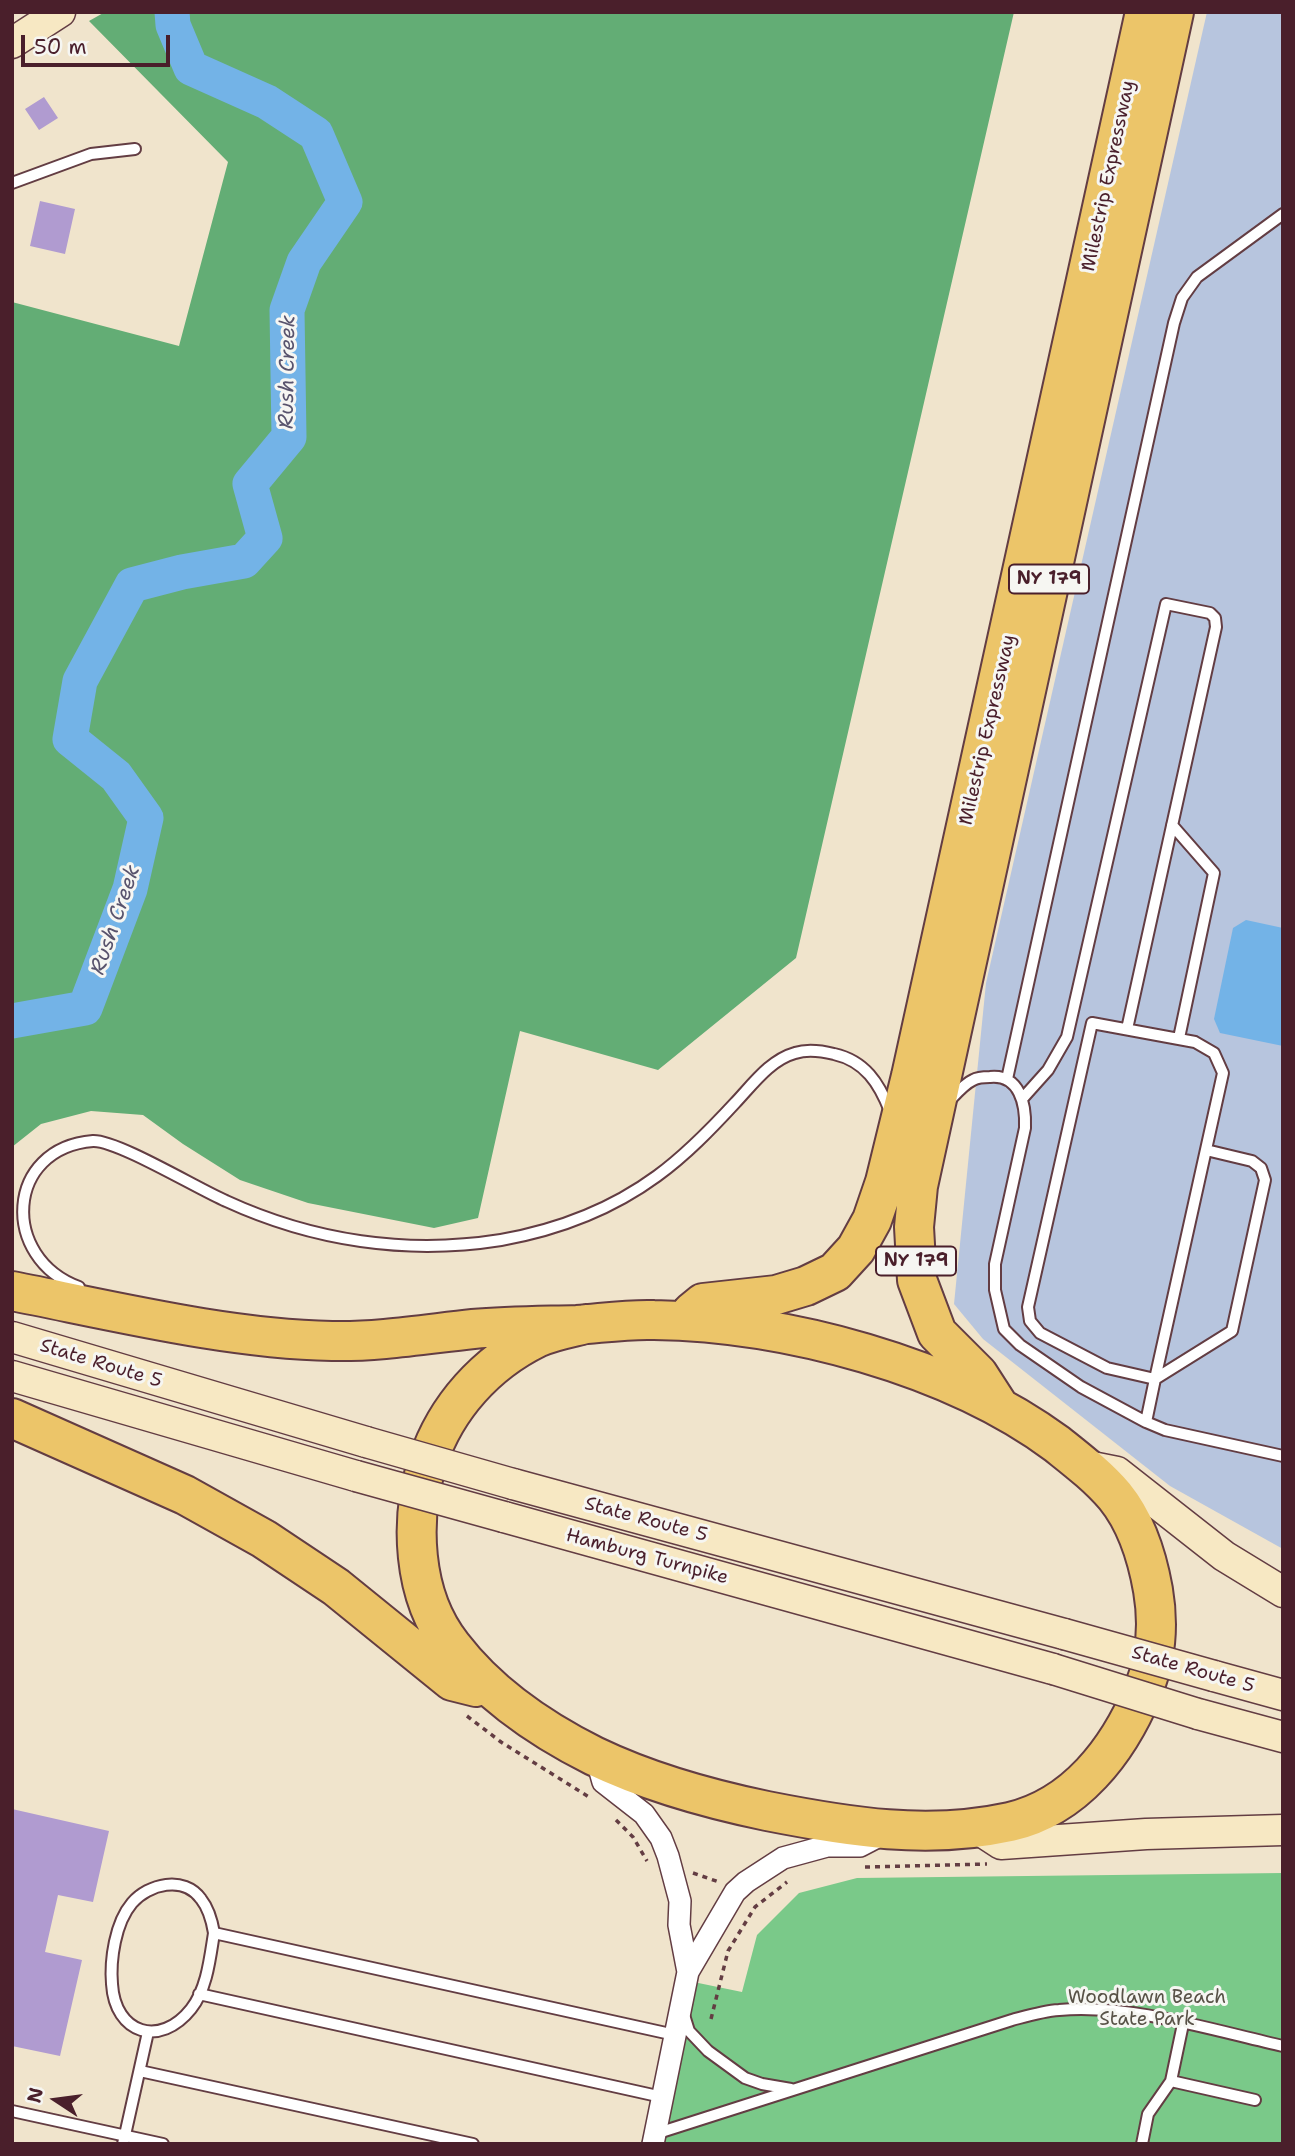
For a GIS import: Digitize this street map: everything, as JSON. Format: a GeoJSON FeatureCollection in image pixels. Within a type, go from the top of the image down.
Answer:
{"type":"FeatureCollection","features":[{"type":"Feature","properties":{"kind":"highway"},"geometry":{"type":"LineString","coordinates":[[1135,12],[1136,51]]}},
{"type":"Feature","properties":{"kind":"highway","name":"Milestrip Expressway"},"geometry":{"type":"LineString","coordinates":[[680,1321],[703,1303],[776,1295],[806,1286],[835,1272],[856,1249],[872,1220],[895,1145],[1145,12]]}},
{"type":"Feature","properties":{"kind":"highway","name":"Milestrip Expressway"},"geometry":{"type":"LineString","coordinates":[[1001,1409],[978,1374],[937,1333],[918,1280],[914,1227],[918,1186],[1174,12]]}},
{"type":"Feature","properties":{"kind":"highway"},"geometry":{"type":"LineString","coordinates":[[12,1291],[188,1324],[263,1336],[327,1342],[363,1341],[472,1329],[617,1321],[680,1321],[737,1326],[800,1337],[898,1364],[1001,1409],[1039,1431],[1084,1465],[1116,1497],[1135,1527],[1148,1559],[1157,1631],[1149,1675],[1124,1731],[1078,1787],[1054,1805],[983,1847],[818,1822],[735,1804],[665,1784],[596,1757],[523,1713],[494,1691],[449,1644],[433,1613],[416,1548],[423,1476],[435,1439],[472,1384],[506,1356],[541,1336],[586,1324]]}},
{"type":"Feature","properties":{"kind":"highway"},"geometry":{"type":"LineString","coordinates":[[12,1418],[185,1495],[264,1539],[336,1587],[452,1681],[494,1691]]}},
{"type":"Feature","properties":{"kind":"main road"},"geometry":{"type":"LineString","coordinates":[[12,43],[60,12]]}},
{"type":"Feature","properties":{"kind":"main road","name":"State Route 5"},"geometry":{"type":"LineString","coordinates":[[12,1337],[366,1443],[1283,1695]]}},
{"type":"Feature","properties":{"kind":"main road","name":"Hamburg Turnpike"},"geometry":{"type":"LineString","coordinates":[[12,1376],[356,1476],[1053,1669],[1283,1737]]}},
{"type":"Feature","properties":{"kind":"main road"},"geometry":{"type":"LineString","coordinates":[[1084,1465],[1117,1472],[1224,1556],[1282,1591]]}},
{"type":"Feature","properties":{"kind":"main road"},"geometry":{"type":"LineString","coordinates":[[983,1847],[1146,1834],[1283,1830]]}},
{"type":"Feature","properties":{"kind":"street"},"geometry":{"type":"LineString","coordinates":[[596,1757],[603,1782],[644,1814],[661,1838],[680,1901],[679,1925],[688,1972]]}},
{"type":"Feature","properties":{"kind":"street"},"geometry":{"type":"LineString","coordinates":[[654,2139],[688,1972],[727,1904],[746,1882],[783,1858],[819,1847],[860,1846],[888,1831]]}},
{"type":"Feature","properties":{"kind":"lane"},"geometry":{"type":"LineString","coordinates":[[12,183],[92,154],[135,149]]}},
{"type":"Feature","properties":{"kind":"lane"},"geometry":{"type":"LineString","coordinates":[[1007,1079],[1174,323],[1182,298],[1197,277],[1283,215]]}},
{"type":"Feature","properties":{"kind":"lane"},"geometry":{"type":"LineString","coordinates":[[1022,1099],[1048,1070],[1068,1037],[1166,604],[1210,613],[1215,618],[1216,627],[1127,1029]]}},
{"type":"Feature","properties":{"kind":"lane"},"geometry":{"type":"LineString","coordinates":[[1172,825],[1214,873],[1179,1038]]}},
{"type":"Feature","properties":{"kind":"lane"},"geometry":{"type":"LineString","coordinates":[[1146,1422],[1156,1379],[1206,1150],[1223,1073],[1214,1053],[1195,1042],[1092,1023],[1028,1307],[1030,1321],[1040,1333],[1107,1368],[1156,1379],[1232,1331],[1265,1180],[1261,1168],[1252,1161],[1206,1150]]}},
{"type":"Feature","properties":{"kind":"lane"},"geometry":{"type":"LineString","coordinates":[[1068,1037],[1087,1041]]}},
{"type":"Feature","properties":{"kind":"lane"},"geometry":{"type":"LineString","coordinates":[[96,1293],[70,1284],[47,1271],[33,1256],[23,1238],[20,1209],[27,1183],[40,1164],[59,1150],[80,1143],[97,1141],[117,1146],[224,1201],[288,1225],[352,1241],[439,1247],[492,1241],[551,1228],[591,1214],[656,1177],[692,1148],[776,1061],[797,1052],[837,1054],[853,1059],[867,1070],[881,1087],[890,1112],[895,1145]]}},
{"type":"Feature","properties":{"kind":"lane"},"geometry":{"type":"LineString","coordinates":[[929,1129],[949,1101],[975,1078],[995,1076],[1007,1079],[1019,1091],[1026,1109],[1025,1128],[995,1264],[995,1290],[1004,1329],[1020,1345],[1081,1387],[1164,1430],[1283,1456]]}},
{"type":"Feature","properties":{"kind":"lane"},"geometry":{"type":"LineString","coordinates":[[122,1302],[188,1324]]}},
{"type":"Feature","properties":{"kind":"lane"},"geometry":{"type":"LineString","coordinates":[[170,1883],[186,1887],[201,1897],[212,1918],[214,1933],[205,1981],[199,1994],[191,2009],[169,2029],[148,2032],[130,2026],[120,2015],[112,1993],[110,1964],[117,1934],[130,1904],[146,1891],[170,1883]]}},
{"type":"Feature","properties":{"kind":"lane"},"geometry":{"type":"LineString","coordinates":[[214,1933],[676,2035]]}},
{"type":"Feature","properties":{"kind":"lane"},"geometry":{"type":"LineString","coordinates":[[199,1994],[662,2097]]}},
{"type":"Feature","properties":{"kind":"lane"},"geometry":{"type":"LineString","coordinates":[[681,2007],[689,2031],[708,2051],[728,2066],[746,2078],[762,2084],[794,2090]]}},
{"type":"Feature","properties":{"kind":"lane"},"geometry":{"type":"LineString","coordinates":[[654,2139],[794,2090],[1012,2020],[1059,2010],[1122,2012],[1283,2046]]}},
{"type":"Feature","properties":{"kind":"lane"},"geometry":{"type":"LineString","coordinates":[[1142,2144],[1148,2114],[1171,2081],[1183,2024]]}},
{"type":"Feature","properties":{"kind":"lane"},"geometry":{"type":"LineString","coordinates":[[124,2140],[148,2032]]}},
{"type":"Feature","properties":{"kind":"lane"},"geometry":{"type":"LineString","coordinates":[[140,2071],[473,2144]]}},
{"type":"Feature","properties":{"kind":"lane"},"geometry":{"type":"LineString","coordinates":[[1171,2081],[1255,2100]]}},
{"type":"Feature","properties":{"kind":"lane"},"geometry":{"type":"LineString","coordinates":[[12,2111],[124,2140],[163,2144]]}},
{"type":"Feature","properties":{"kind":"path"},"geometry":{"type":"LineString","coordinates":[[857,1867],[983,1847]]}},
{"type":"Feature","properties":{"kind":"path"},"geometry":{"type":"LineString","coordinates":[[691,1872],[724,1884]]}},
{"type":"Feature","properties":{"kind":"path"},"geometry":{"type":"LineString","coordinates":[[711,2018],[728,1951],[755,1907],[791,1878]]}},
{"type":"Feature","properties":{"kind":"shaded area"},"geometry":{"type":"Polygon","coordinates":[[[1207,12],[1283,12],[1283,1549],[1170,1486],[983,1339],[954,1304],[986,983],[1207,12]]]}},
{"type":"Feature","properties":{"kind":"green space"},"geometry":{"type":"Polygon","coordinates":[[[105,12],[1014,12],[796,958],[658,1070],[520,1031],[478,1218],[434,1228],[308,1203],[240,1180],[143,1115],[91,1111],[41,1124],[12,1147],[12,302],[179,346],[228,162],[89,21],[105,12]]]}},
{"type":"Feature","properties":{"kind":"green space","name":"Woodlawn Beach State Park"},"geometry":{"type":"Polygon","coordinates":[[[1283,1873],[1283,2144],[641,2144],[679,1979],[742,1992],[757,1935],[799,1893],[857,1878],[1283,1873]]]}},
{"type":"Feature","properties":{"kind":"water"},"geometry":{"type":"Polygon","coordinates":[[[1246,920],[1283,928],[1283,1046],[1220,1033],[1214,1019],[1233,928],[1246,920]]]}},
{"type":"Feature","properties":{"kind":"building"},"geometry":{"type":"Polygon","coordinates":[[[44,97],[58,118],[39,130],[25,109],[44,97]]]}},
{"type":"Feature","properties":{"kind":"building"},"geometry":{"type":"Polygon","coordinates":[[[40,201],[75,209],[65,254],[30,246],[40,201]]]}},
{"type":"Feature","properties":{"kind":"building"},"geometry":{"type":"Polygon","coordinates":[[[12,1809],[109,1831],[93,1902],[58,1895],[45,1952],[82,1960],[60,2056],[12,2046],[12,1809]]]}},
{"type":"Feature","properties":{"kind":"waterway","name":"Rush Creek"},"geometry":{"type":"LineString","coordinates":[[12,1021],[85,1008],[130,889],[146,818],[116,776],[70,739],[80,681],[132,585],[182,572],[244,561],[265,538],[250,484],[289,437],[287,310],[304,262],[345,202],[316,134],[267,102],[191,68],[173,25],[172,12]]}}]}
